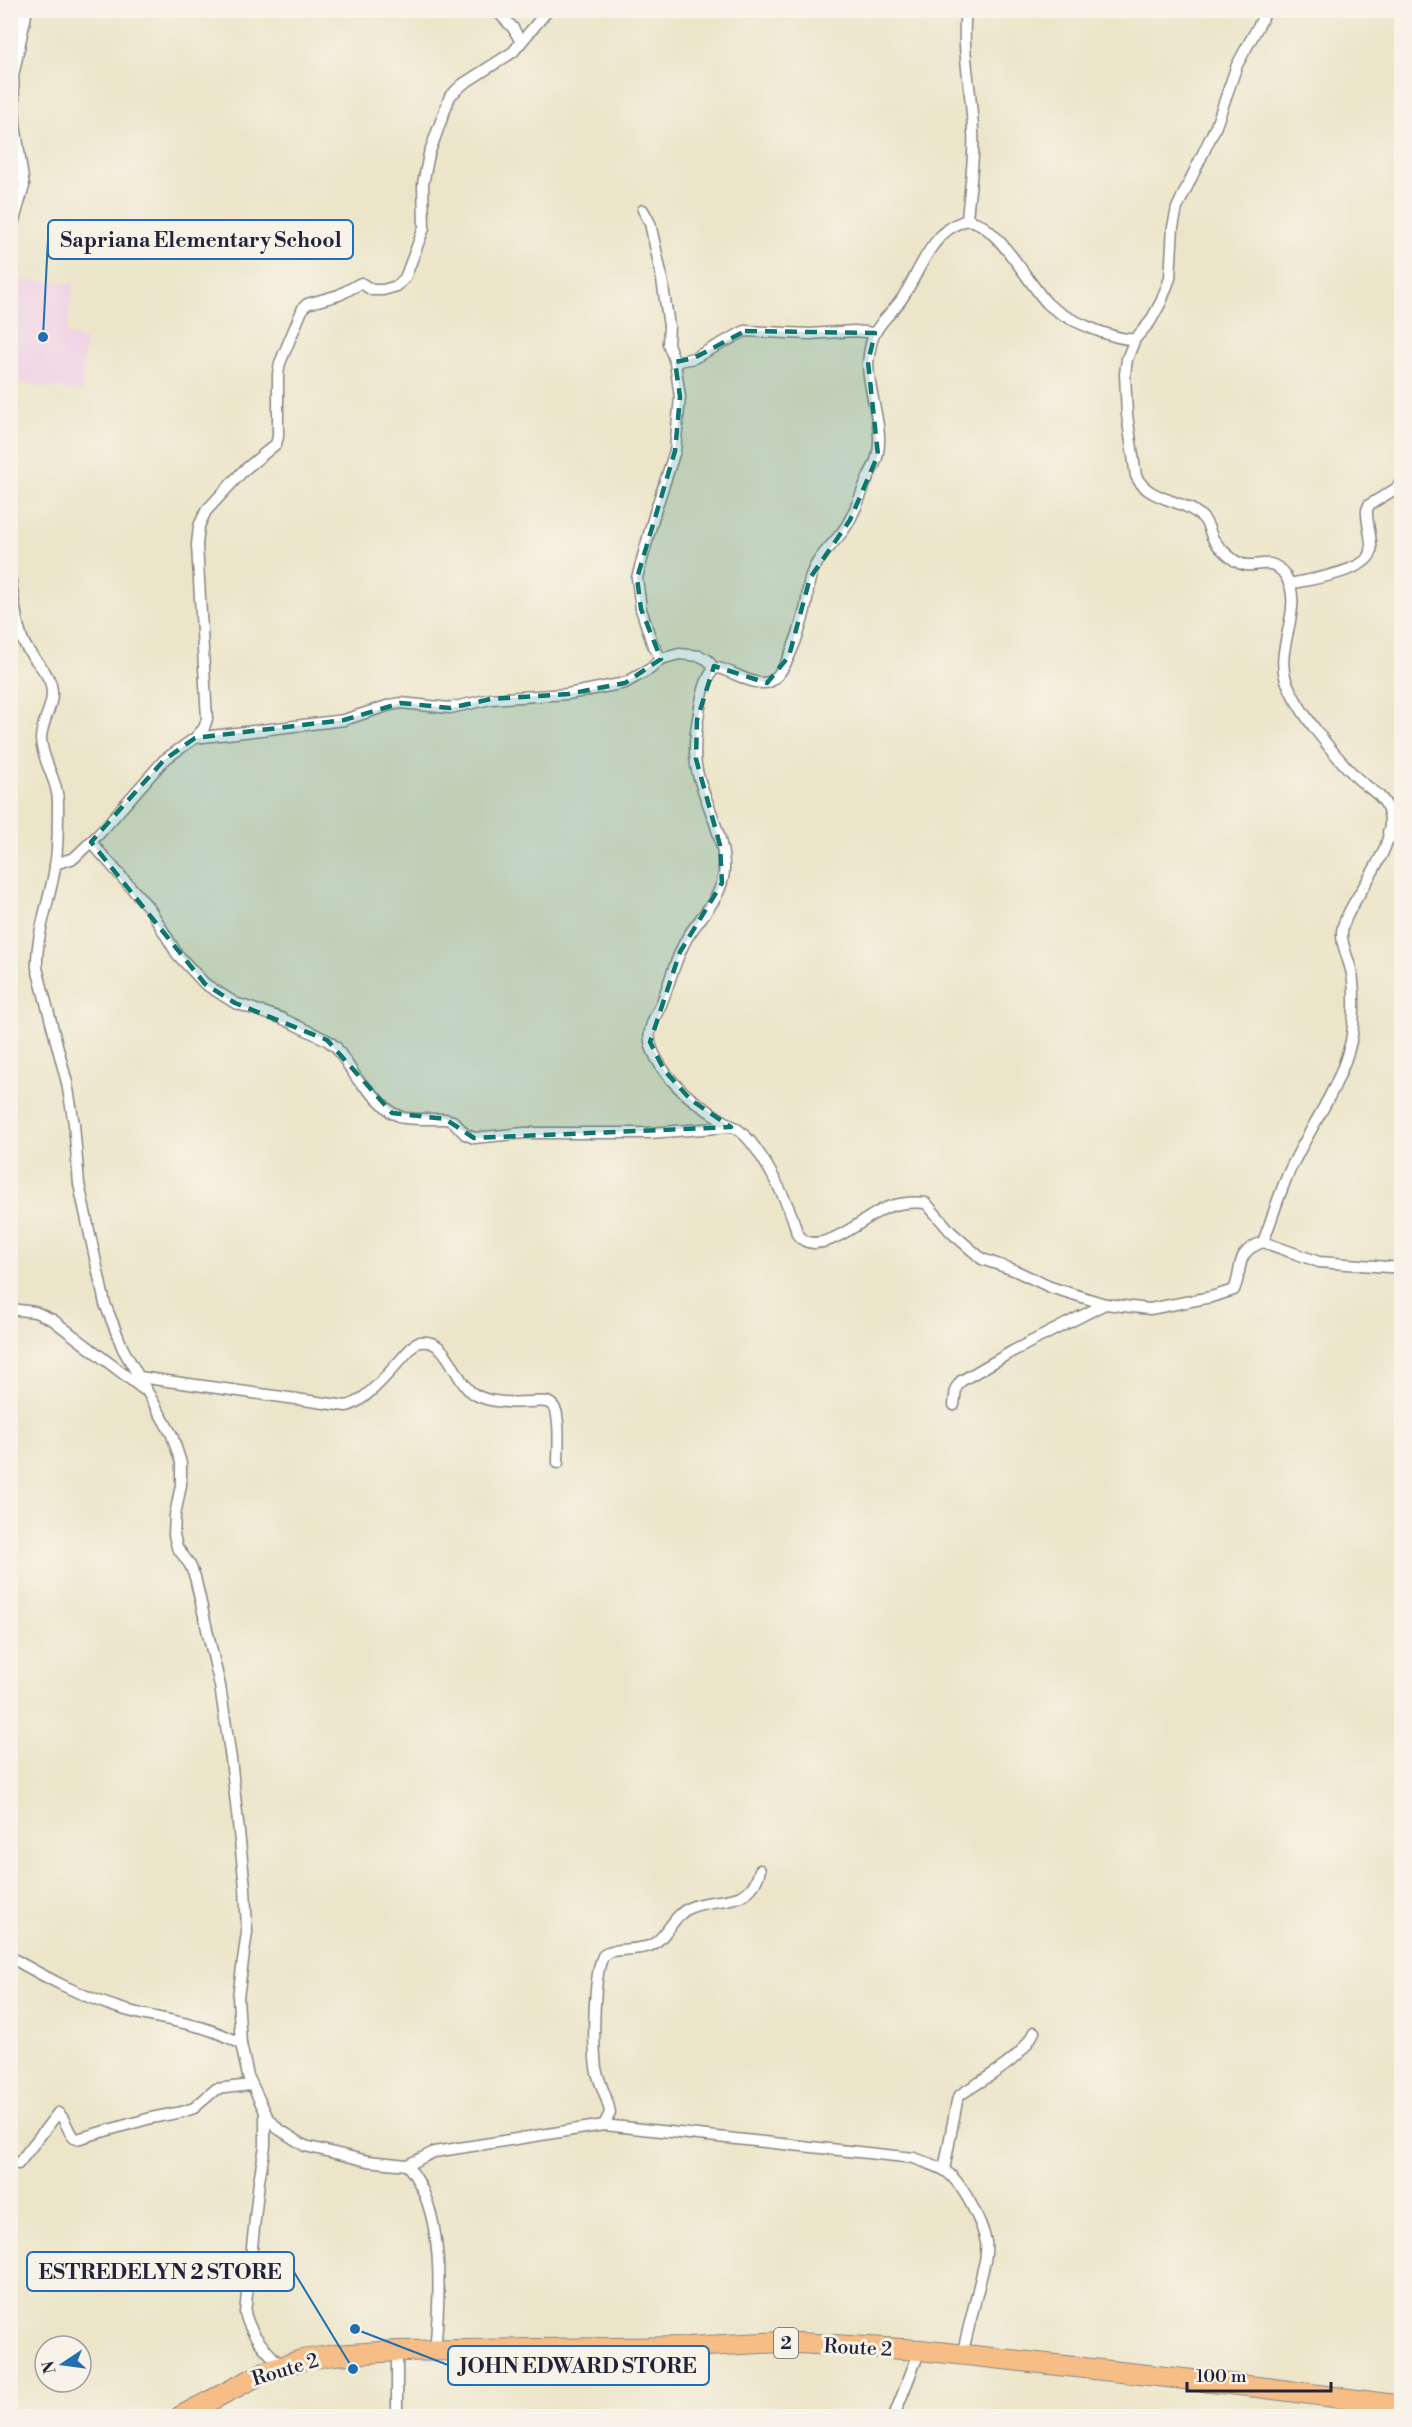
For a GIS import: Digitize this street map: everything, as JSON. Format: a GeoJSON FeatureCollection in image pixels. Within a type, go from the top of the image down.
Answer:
{"type":"FeatureCollection","features":[{"type":"Feature","properties":{"kind":"highway","name":"Route 2"},"geometry":{"type":"LineString","coordinates":[[181,2416],[238,2384],[281,2366],[334,2355],[398,2351],[688,2347],[781,2342],[920,2350],[1401,2406]]}},
{"type":"Feature","properties":{"kind":"street"},"geometry":{"type":"LineString","coordinates":[[10,234],[24,186],[15,124],[13,76],[27,10]]}},
{"type":"Feature","properties":{"kind":"street"},"geometry":{"type":"LineString","coordinates":[[496,10],[513,28],[521,42]]}},
{"type":"Feature","properties":{"kind":"street"},"geometry":{"type":"LineString","coordinates":[[55,864],[74,858],[164,760],[195,738],[204,728],[207,719],[197,545],[199,525],[206,511],[243,471],[276,444],[280,363],[303,308],[307,304],[339,295],[361,283],[372,290],[383,290],[397,286],[405,278],[424,228],[423,184],[429,154],[450,96],[464,84],[513,52],[548,10]]}},
{"type":"Feature","properties":{"kind":"street"},"geometry":{"type":"LineString","coordinates":[[966,10],[963,35],[974,131],[974,157],[967,220]]}},
{"type":"Feature","properties":{"kind":"street"},"geometry":{"type":"LineString","coordinates":[[714,669],[701,701],[697,720],[696,759],[698,775],[710,805],[720,845],[724,869],[722,883],[719,893],[695,926],[680,952],[651,1027],[650,1042],[664,1070],[691,1100],[748,1138],[786,1200],[800,1239],[819,1242],[839,1236],[889,1206],[903,1203],[926,1203],[951,1232],[982,1259],[1014,1270],[1050,1287],[1105,1304],[1150,1309],[1234,1290],[1240,1259],[1247,1250],[1263,1242],[1289,1173],[1335,1086],[1348,1052],[1352,1038],[1354,981],[1342,938],[1342,928],[1367,885],[1387,840],[1389,814],[1387,804],[1359,780],[1326,744],[1290,690],[1285,678],[1284,663],[1292,605],[1289,584],[1280,569],[1262,562],[1247,565],[1238,562],[1218,545],[1209,525],[1201,516],[1186,506],[1165,499],[1140,485],[1136,476],[1127,414],[1125,374],[1127,359],[1135,339],[1150,322],[1161,302],[1170,278],[1173,227],[1177,208],[1216,126],[1237,65],[1267,10]]}},
{"type":"Feature","properties":{"kind":"street"},"geometry":{"type":"LineString","coordinates":[[10,14],[24,22]]}},
{"type":"Feature","properties":{"kind":"street"},"geometry":{"type":"LineString","coordinates":[[643,210],[650,223],[667,308],[668,344],[675,362],[680,397],[675,451],[637,578],[641,609],[652,643],[662,659]]}},
{"type":"Feature","properties":{"kind":"street"},"geometry":{"type":"LineString","coordinates":[[714,669],[723,669],[767,683],[775,679],[789,656],[805,610],[810,578],[819,559],[850,520],[878,455],[879,441],[871,398],[868,362],[870,346],[875,333],[903,296],[936,241],[957,224],[967,220],[982,225],[1015,258],[1047,303],[1056,310],[1120,338],[1135,339]]}},
{"type":"Feature","properties":{"kind":"street"},"geometry":{"type":"LineString","coordinates":[[675,362],[708,352],[745,331],[875,333]]}},
{"type":"Feature","properties":{"kind":"street"},"geometry":{"type":"LineString","coordinates":[[1289,584],[1347,570],[1366,560],[1371,550],[1367,510],[1369,505],[1396,488],[1401,480]]}},
{"type":"Feature","properties":{"kind":"street"},"geometry":{"type":"LineString","coordinates":[[10,576],[17,620],[24,643],[47,675],[51,686],[51,702],[41,736],[46,760],[57,791],[55,864],[36,950],[37,968],[67,1083],[74,1124],[79,1184],[105,1304],[123,1349],[172,1435],[181,1463],[181,1485],[174,1535],[177,1547],[190,1565],[195,1577],[215,1659],[231,1759],[247,1906],[247,1932],[238,1997],[241,2044],[251,2085],[277,2128],[314,2150],[368,2161],[407,2164],[434,2152],[604,2126],[914,2158],[944,2170],[954,2178],[974,2210],[986,2246],[985,2261],[962,2355]]}},
{"type":"Feature","properties":{"kind":"street"},"geometry":{"type":"LineString","coordinates":[[195,738],[332,722],[401,703],[450,708],[490,699],[568,694],[625,683],[650,669],[662,659],[679,654],[690,653],[700,656],[708,660],[714,669]]}},
{"type":"Feature","properties":{"kind":"street"},"geometry":{"type":"LineString","coordinates":[[1388,832],[1401,844]]}},
{"type":"Feature","properties":{"kind":"street"},"geometry":{"type":"LineString","coordinates":[[91,842],[150,909],[177,954],[205,984],[235,1003],[281,1018],[327,1040],[336,1047],[358,1080],[392,1113],[412,1119],[453,1121],[465,1134],[474,1138],[524,1133],[649,1133],[731,1127]]}},
{"type":"Feature","properties":{"kind":"street"},"geometry":{"type":"LineString","coordinates":[[1263,1242],[1319,1262],[1401,1268]]}},
{"type":"Feature","properties":{"kind":"street"},"geometry":{"type":"LineString","coordinates":[[954,1405],[956,1388],[961,1381],[1013,1351],[1105,1304]]}},
{"type":"Feature","properties":{"kind":"street"},"geometry":{"type":"LineString","coordinates":[[10,1309],[35,1312],[53,1320],[147,1393]]}},
{"type":"Feature","properties":{"kind":"street"},"geometry":{"type":"LineString","coordinates":[[139,1377],[346,1406],[359,1401],[400,1362],[416,1343],[433,1343],[445,1354],[462,1384],[472,1393],[487,1400],[518,1403],[546,1402],[552,1405],[558,1416],[558,1462]]}},
{"type":"Feature","properties":{"kind":"street"},"geometry":{"type":"LineString","coordinates":[[604,2126],[610,2113],[597,2070],[595,2042],[596,2001],[603,1956],[608,1952],[650,1946],[663,1935],[676,1918],[691,1907],[724,1902],[747,1893],[758,1880],[760,1870]]}},
{"type":"Feature","properties":{"kind":"street"},"geometry":{"type":"LineString","coordinates":[[10,1958],[87,1996],[121,2008],[213,2030],[241,2044]]}},
{"type":"Feature","properties":{"kind":"street"},"geometry":{"type":"LineString","coordinates":[[944,2170],[960,2095],[1018,2055],[1026,2048],[1034,2032]]}},
{"type":"Feature","properties":{"kind":"street"},"geometry":{"type":"LineString","coordinates":[[18,2164],[58,2113],[64,2118],[72,2136],[77,2139],[194,2108],[216,2089],[251,2085]]}},
{"type":"Feature","properties":{"kind":"street"},"geometry":{"type":"LineString","coordinates":[[265,2111],[265,2146],[245,2313],[255,2338],[281,2366]]}},
{"type":"Feature","properties":{"kind":"street"},"geometry":{"type":"LineString","coordinates":[[407,2164],[414,2173],[429,2210],[437,2249],[440,2300],[435,2352]]}},
{"type":"Feature","properties":{"kind":"street"},"geometry":{"type":"LineString","coordinates":[[894,2416],[920,2350]]}},
{"type":"Feature","properties":{"kind":"street"},"geometry":{"type":"LineString","coordinates":[[397,2416],[398,2351]]}},
{"type":"Feature","properties":{"kind":"highlighted area"},"geometry":{"type":"Polygon","coordinates":[[[745,331],[875,333],[868,362],[878,455],[850,520],[810,578],[789,656],[767,683],[714,666],[697,720],[696,759],[720,845],[722,883],[680,952],[650,1042],[664,1070],[691,1100],[731,1127],[474,1138],[445,1119],[392,1113],[327,1040],[235,1003],[205,984],[91,842],[164,760],[195,738],[344,720],[401,703],[450,708],[491,699],[568,694],[625,683],[661,659],[641,609],[637,578],[675,451],[680,397],[675,362],[694,358],[745,331]]]}},
{"type":"Feature","properties":{"kind":"shaded area"},"geometry":{"type":"Polygon","coordinates":[[[11,279],[73,283],[67,334],[85,340],[82,392],[11,382],[11,279]]]}},
{"type":"Feature","properties":{"kind":"place","name":"Sapriana Elementary School"},"geometry":{"type":"Point","coordinates":[43,337]}},
{"type":"Feature","properties":{"kind":"place","name":"JOHN EDWARD STORE"},"geometry":{"type":"Point","coordinates":[355,2329]}},
{"type":"Feature","properties":{"kind":"place","name":"ESTREDELYN 2 STORE"},"geometry":{"type":"Point","coordinates":[353,2369]}}]}
